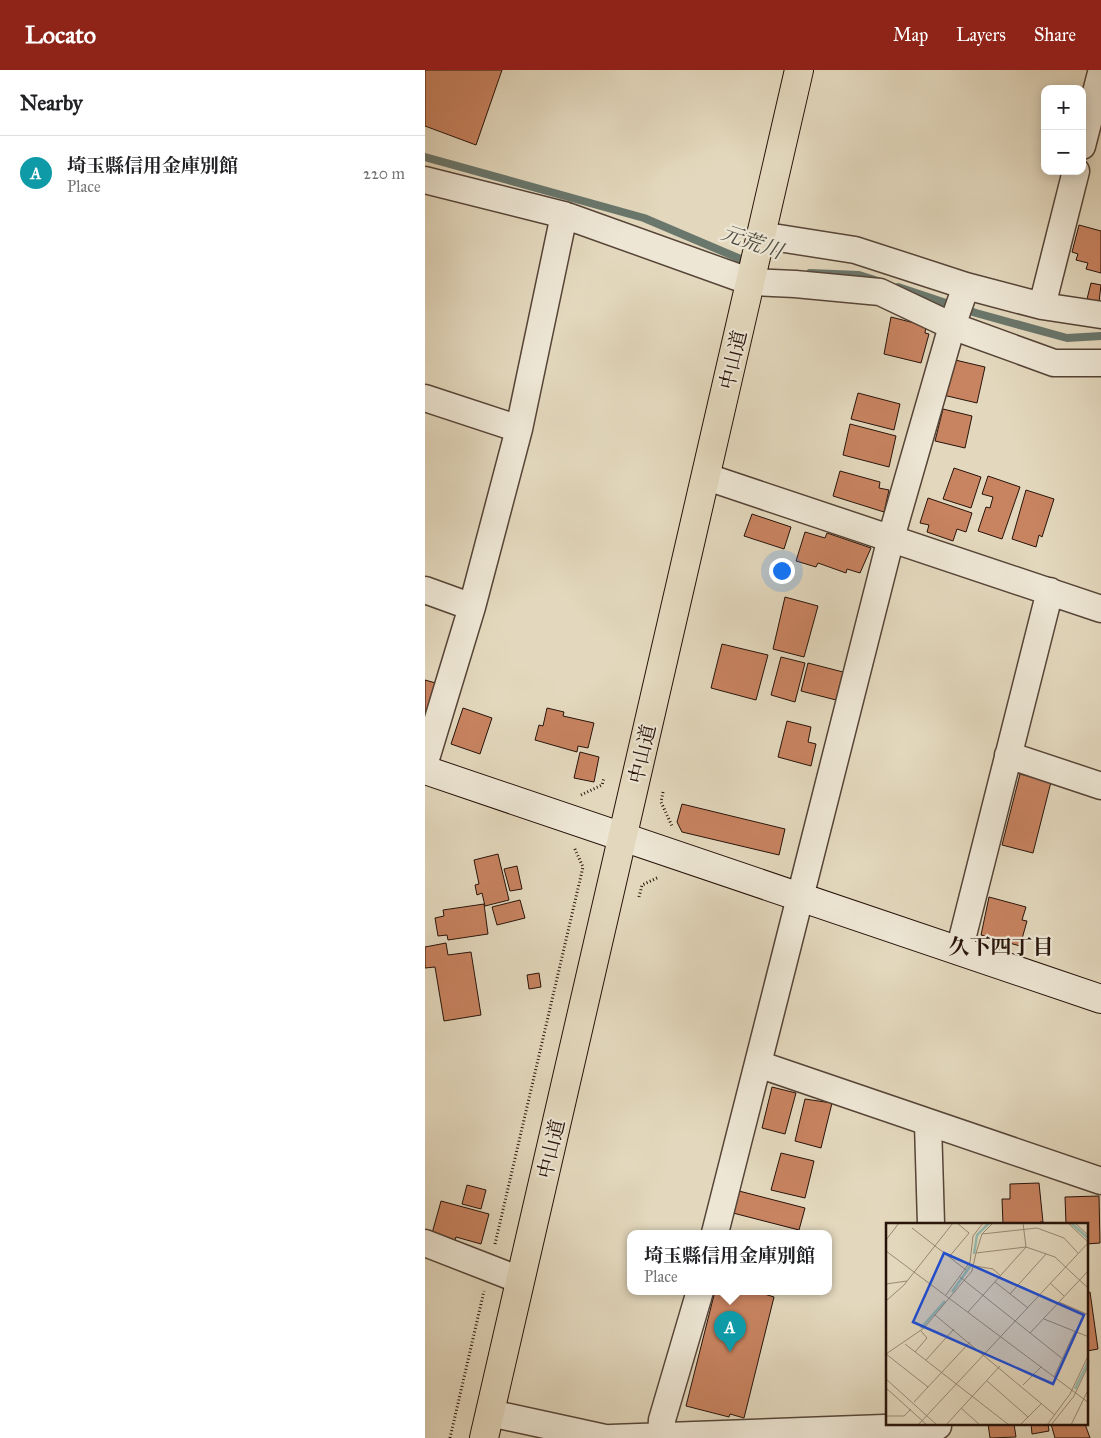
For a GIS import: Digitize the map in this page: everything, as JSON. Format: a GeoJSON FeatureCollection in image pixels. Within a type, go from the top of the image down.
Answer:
{"type":"FeatureCollection","features":[{"type":"Feature","properties":{"kind":"highway","name":"中山道"},"geometry":{"type":"LineString","coordinates":[[487,1425],[799,70]]}},
{"type":"Feature","properties":{"kind":"street"},"geometry":{"type":"LineString","coordinates":[[1090,134],[1101,73]]}},
{"type":"Feature","properties":{"kind":"street"},"geometry":{"type":"LineString","coordinates":[[1042,306],[1075,175]]}},
{"type":"Feature","properties":{"kind":"street"},"geometry":{"type":"LineString","coordinates":[[425,180],[564,215],[751,282],[880,292],[952,326],[1054,363],[1101,363]]}},
{"type":"Feature","properties":{"kind":"street"},"geometry":{"type":"LineString","coordinates":[[425,762],[472,607],[519,429],[564,215]]}},
{"type":"Feature","properties":{"kind":"street"},"geometry":{"type":"LineString","coordinates":[[760,235],[855,250],[966,286],[1042,306],[1101,315]]}},
{"type":"Feature","properties":{"kind":"street"},"geometry":{"type":"LineString","coordinates":[[716,1230],[891,538],[952,326],[966,286]]}},
{"type":"Feature","properties":{"kind":"street"},"geometry":{"type":"LineString","coordinates":[[425,398],[519,429]]}},
{"type":"Feature","properties":{"kind":"street"},"geometry":{"type":"LineString","coordinates":[[707,476],[1101,609]]}},
{"type":"Feature","properties":{"kind":"street"},"geometry":{"type":"LineString","coordinates":[[425,590],[472,607]]}},
{"type":"Feature","properties":{"kind":"street"},"geometry":{"type":"LineString","coordinates":[[959,951],[1050,591]]}},
{"type":"Feature","properties":{"kind":"street"},"geometry":{"type":"LineString","coordinates":[[1008,755],[1101,786]]}},
{"type":"Feature","properties":{"kind":"street"},"geometry":{"type":"LineString","coordinates":[[425,770],[1101,999]]}},
{"type":"Feature","properties":{"kind":"street"},"geometry":{"type":"LineString","coordinates":[[758,1064],[1101,1182]]}},
{"type":"Feature","properties":{"kind":"street"},"geometry":{"type":"LineString","coordinates":[[928,1124],[931,1223]]}},
{"type":"Feature","properties":{"kind":"street"},"geometry":{"type":"LineString","coordinates":[[425,1243],[520,1280]]}},
{"type":"Feature","properties":{"kind":"street"},"geometry":{"type":"LineString","coordinates":[[661,1435],[662,1420],[699,1295]]}},
{"type":"Feature","properties":{"kind":"street"},"geometry":{"type":"LineString","coordinates":[[487,1425],[605,1438]]}},
{"type":"Feature","properties":{"kind":"street"},"geometry":{"type":"LineString","coordinates":[[611,1438],[661,1435],[938,1430]]}},
{"type":"Feature","properties":{"kind":"path"},"geometry":{"type":"LineString","coordinates":[[602,785],[604,778]]}},
{"type":"Feature","properties":{"kind":"path"},"geometry":{"type":"LineString","coordinates":[[663,792],[661,802],[673,828]]}},
{"type":"Feature","properties":{"kind":"path"},"geometry":{"type":"LineString","coordinates":[[450,1438],[583,867]]}},
{"type":"Feature","properties":{"kind":"path"},"geometry":{"type":"LineString","coordinates":[[639,897],[642,885]]}},
{"type":"Feature","properties":{"kind":"building"},"geometry":{"type":"Polygon","coordinates":[[[425,70],[502,70],[476,145],[425,126],[425,70]]]}},
{"type":"Feature","properties":{"kind":"building"},"geometry":{"type":"Polygon","coordinates":[[[1079,225],[1101,231],[1101,273],[1086,269],[1088,263],[1076,260],[1078,254],[1072,252],[1079,225]]]}},
{"type":"Feature","properties":{"kind":"building"},"geometry":{"type":"Polygon","coordinates":[[[1091,283],[1101,285],[1099,302],[1087,299],[1091,283]]]}},
{"type":"Feature","properties":{"kind":"building"},"geometry":{"type":"Polygon","coordinates":[[[891,317],[926,326],[925,333],[929,334],[921,363],[884,354],[891,317]]]}},
{"type":"Feature","properties":{"kind":"building"},"geometry":{"type":"Polygon","coordinates":[[[951,359],[985,367],[977,403],[943,395],[951,359]]]}},
{"type":"Feature","properties":{"kind":"building"},"geometry":{"type":"Polygon","coordinates":[[[858,393],[900,404],[894,430],[851,419],[858,393]]]}},
{"type":"Feature","properties":{"kind":"building"},"geometry":{"type":"Polygon","coordinates":[[[943,409],[972,416],[965,448],[935,441],[943,409]]]}},
{"type":"Feature","properties":{"kind":"building"},"geometry":{"type":"Polygon","coordinates":[[[850,424],[896,436],[889,467],[843,455],[850,424]]]}},
{"type":"Feature","properties":{"kind":"building"},"geometry":{"type":"Polygon","coordinates":[[[954,468],[981,477],[971,508],[943,499],[954,468]]]}},
{"type":"Feature","properties":{"kind":"building"},"geometry":{"type":"Polygon","coordinates":[[[840,471],[880,482],[879,488],[889,490],[884,512],[833,496],[840,471]]]}},
{"type":"Feature","properties":{"kind":"building"},"geometry":{"type":"Polygon","coordinates":[[[988,476],[1020,487],[1002,539],[978,531],[986,507],[990,508],[993,497],[982,494],[988,476]]]}},
{"type":"Feature","properties":{"kind":"building"},"geometry":{"type":"Polygon","coordinates":[[[1026,490],[1054,499],[1042,537],[1039,535],[1036,547],[1012,539],[1026,490]]]}},
{"type":"Feature","properties":{"kind":"building"},"geometry":{"type":"Polygon","coordinates":[[[928,498],[972,513],[966,532],[957,529],[953,541],[927,532],[929,525],[920,523],[928,498]]]}},
{"type":"Feature","properties":{"kind":"building"},"geometry":{"type":"Polygon","coordinates":[[[752,514],[791,527],[784,549],[744,536],[752,514]]]}},
{"type":"Feature","properties":{"kind":"building"},"geometry":{"type":"Polygon","coordinates":[[[805,532],[825,538],[827,533],[871,548],[860,573],[847,569],[846,573],[818,563],[816,567],[796,561],[805,532]]]}},
{"type":"Feature","properties":{"kind":"building"},"geometry":{"type":"Polygon","coordinates":[[[785,597],[818,606],[804,657],[773,649],[785,597]]]}},
{"type":"Feature","properties":{"kind":"building"},"geometry":{"type":"Polygon","coordinates":[[[722,644],[768,655],[756,700],[711,688],[722,644]]]}},
{"type":"Feature","properties":{"kind":"building"},"geometry":{"type":"Polygon","coordinates":[[[781,657],[805,663],[795,702],[771,695],[781,657]]]}},
{"type":"Feature","properties":{"kind":"building"},"geometry":{"type":"Polygon","coordinates":[[[808,663],[843,672],[836,700],[801,691],[808,663]]]}},
{"type":"Feature","properties":{"kind":"building"},"geometry":{"type":"Polygon","coordinates":[[[425,680],[439,684],[430,713],[425,711],[425,680]]]}},
{"type":"Feature","properties":{"kind":"building"},"geometry":{"type":"Polygon","coordinates":[[[463,708],[492,718],[480,754],[451,744],[463,708]]]}},
{"type":"Feature","properties":{"kind":"building"},"geometry":{"type":"Polygon","coordinates":[[[547,708],[564,712],[563,716],[594,723],[588,748],[578,746],[577,752],[535,740],[539,725],[543,726],[547,708]]]}},
{"type":"Feature","properties":{"kind":"building"},"geometry":{"type":"Polygon","coordinates":[[[787,721],[811,727],[808,742],[816,744],[811,766],[778,757],[787,721]]]}},
{"type":"Feature","properties":{"kind":"building"},"geometry":{"type":"Polygon","coordinates":[[[580,752],[599,757],[594,782],[574,778],[580,752]]]}},
{"type":"Feature","properties":{"kind":"building"},"geometry":{"type":"Polygon","coordinates":[[[1020,774],[1051,782],[1033,853],[1002,845],[1020,774]]]}},
{"type":"Feature","properties":{"kind":"building"},"geometry":{"type":"Polygon","coordinates":[[[682,804],[785,829],[779,855],[682,832],[677,822],[682,804]]]}},
{"type":"Feature","properties":{"kind":"building"},"geometry":{"type":"Polygon","coordinates":[[[498,854],[509,900],[485,906],[482,893],[477,895],[475,885],[479,884],[474,860],[498,854]]]}},
{"type":"Feature","properties":{"kind":"building"},"geometry":{"type":"Polygon","coordinates":[[[517,866],[522,889],[510,891],[504,869],[517,866]]]}},
{"type":"Feature","properties":{"kind":"building"},"geometry":{"type":"Polygon","coordinates":[[[989,897],[1026,907],[1022,920],[1027,921],[1020,946],[981,935],[989,897]]]}},
{"type":"Feature","properties":{"kind":"building"},"geometry":{"type":"Polygon","coordinates":[[[520,900],[525,918],[497,925],[492,907],[520,900]]]}},
{"type":"Feature","properties":{"kind":"building"},"geometry":{"type":"Polygon","coordinates":[[[484,904],[488,934],[448,940],[447,935],[438,936],[435,918],[444,916],[443,910],[484,904]]]}},
{"type":"Feature","properties":{"kind":"building"},"geometry":{"type":"Polygon","coordinates":[[[446,943],[448,955],[471,952],[481,1015],[444,1021],[435,967],[425,968],[425,947],[446,943]]]}},
{"type":"Feature","properties":{"kind":"building"},"geometry":{"type":"Polygon","coordinates":[[[539,973],[541,987],[529,989],[527,975],[539,973]]]}},
{"type":"Feature","properties":{"kind":"building"},"geometry":{"type":"Polygon","coordinates":[[[772,1087],[796,1093],[785,1134],[762,1128],[772,1087]]]}},
{"type":"Feature","properties":{"kind":"building"},"geometry":{"type":"Polygon","coordinates":[[[805,1099],[832,1103],[821,1148],[795,1141],[805,1099]]]}},
{"type":"Feature","properties":{"kind":"building"},"geometry":{"type":"Polygon","coordinates":[[[781,1153],[814,1161],[805,1198],[771,1190],[781,1153]]]}},
{"type":"Feature","properties":{"kind":"building"},"geometry":{"type":"Polygon","coordinates":[[[1039,1183],[1043,1222],[1003,1223],[1002,1199],[1010,1199],[1010,1184],[1039,1183]]]}},
{"type":"Feature","properties":{"kind":"building"},"geometry":{"type":"Polygon","coordinates":[[[467,1185],[486,1190],[481,1209],[462,1204],[467,1185]]]}},
{"type":"Feature","properties":{"kind":"building"},"geometry":{"type":"Polygon","coordinates":[[[739,1191],[805,1208],[799,1230],[733,1213],[739,1191]]]}},
{"type":"Feature","properties":{"kind":"building"},"geometry":{"type":"Polygon","coordinates":[[[1099,1196],[1100,1243],[1089,1244],[1089,1223],[1066,1223],[1065,1197],[1099,1196]]]}},
{"type":"Feature","properties":{"kind":"building"},"geometry":{"type":"Polygon","coordinates":[[[441,1201],[489,1214],[481,1244],[456,1237],[454,1243],[431,1237],[441,1201]]]}},
{"type":"Feature","properties":{"kind":"building"},"geometry":{"type":"Polygon","coordinates":[[[1089,1292],[1098,1349],[1089,1351],[1089,1292]]]}},
{"type":"Feature","properties":{"kind":"building"},"geometry":{"type":"Polygon","coordinates":[[[714,1295],[768,1295],[774,1297],[744,1418],[730,1414],[729,1417],[686,1406],[714,1295]]]}},
{"type":"Feature","properties":{"kind":"building"},"geometry":{"type":"Polygon","coordinates":[[[988,1426],[1014,1426],[1016,1437],[990,1438],[988,1426]]]}},
{"type":"Feature","properties":{"kind":"building"},"geometry":{"type":"Polygon","coordinates":[[[1031,1426],[1048,1426],[1049,1431],[1032,1434],[1031,1426]]]}},
{"type":"Feature","properties":{"kind":"building"},"geometry":{"type":"Polygon","coordinates":[[[1052,1426],[1086,1426],[1090,1438],[1055,1438],[1052,1426]]]}},
{"type":"Feature","properties":{"kind":"waterway","name":"元荒川"},"geometry":{"type":"LineString","coordinates":[[425,157],[644,218],[750,263]]}},
{"type":"Feature","properties":{"kind":"waterway","name":"元荒川"},"geometry":{"type":"LineString","coordinates":[[810,273],[859,275],[878,281]]}},
{"type":"Feature","properties":{"kind":"waterway","name":"元荒川"},"geometry":{"type":"LineString","coordinates":[[898,287],[976,313],[1067,338],[1101,336]]}},
{"type":"Feature","properties":{"kind":"place","name":"埼玉縣信用金庫別館"},"geometry":{"type":"Point","coordinates":[730,1352]}},
{"type":"Feature","properties":{"kind":"district","name":"久下四丁目"},"geometry":{"type":"Point","coordinates":[1001,947]}}]}
